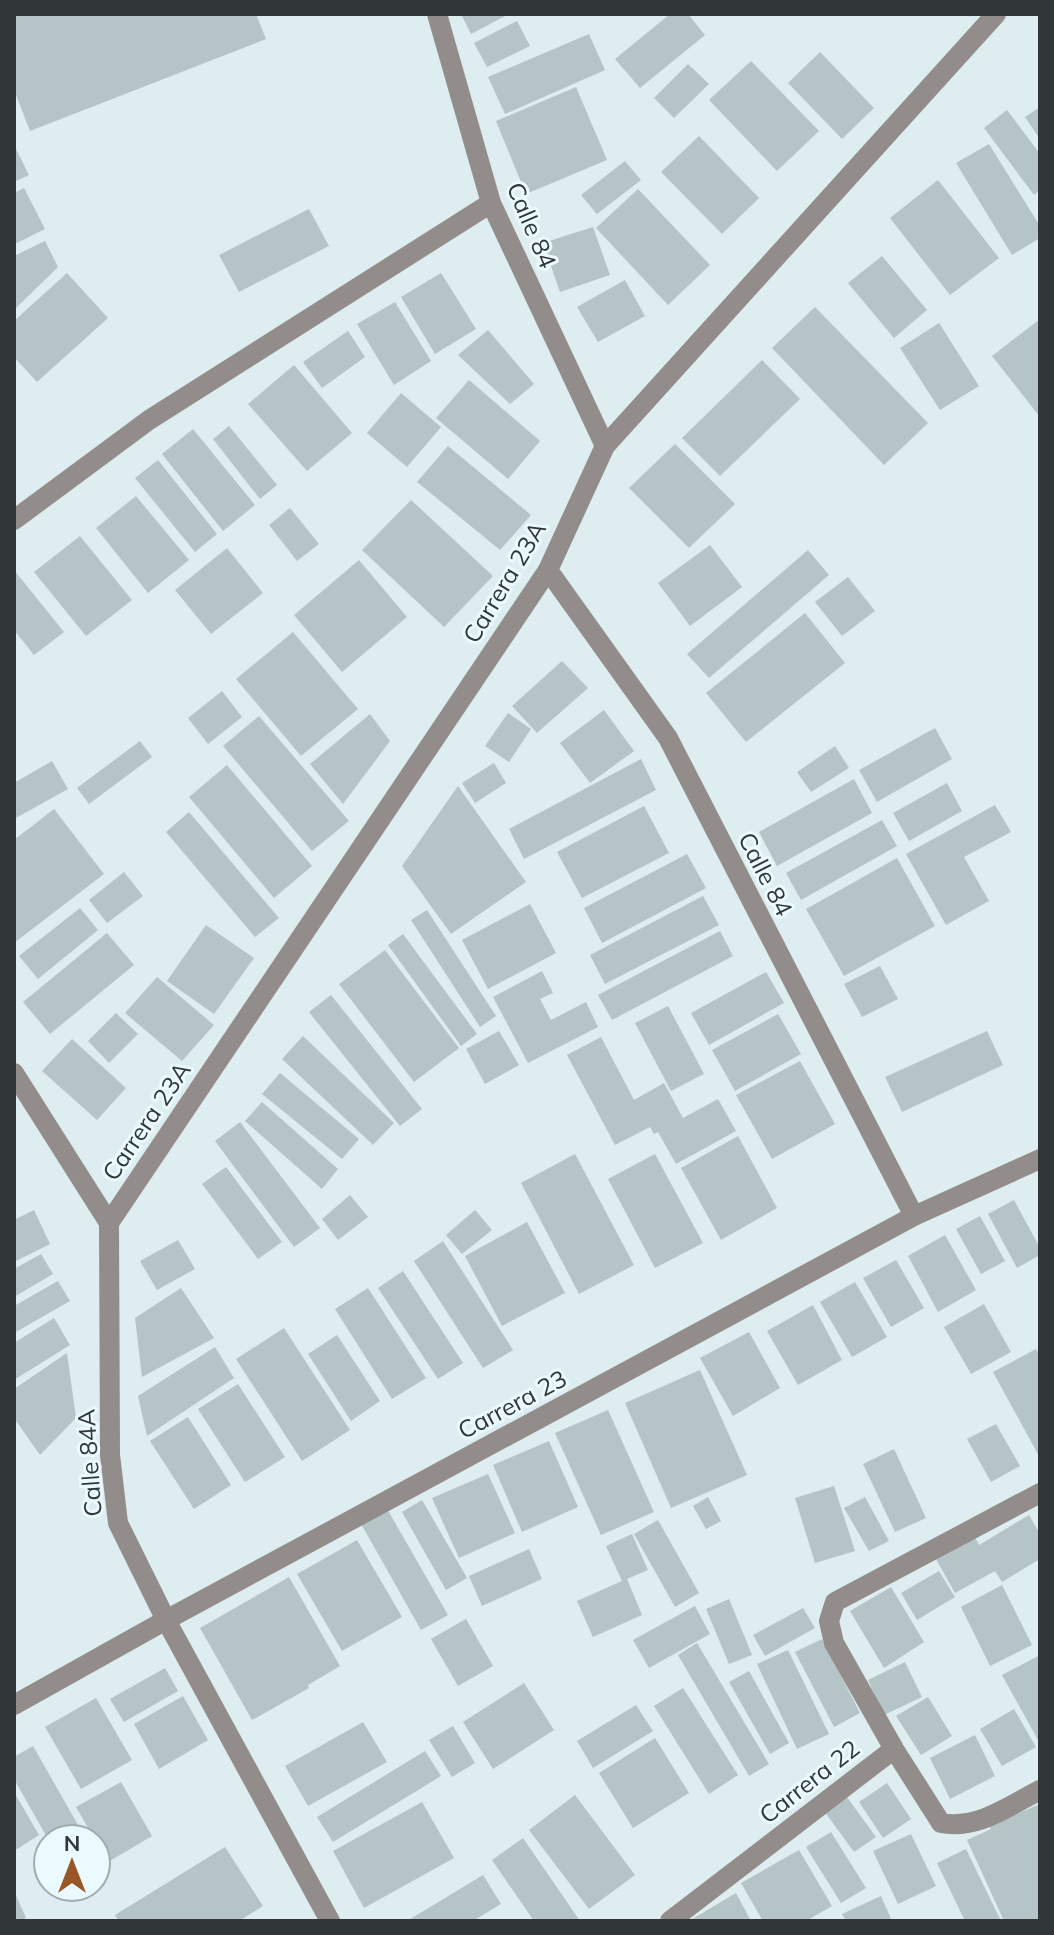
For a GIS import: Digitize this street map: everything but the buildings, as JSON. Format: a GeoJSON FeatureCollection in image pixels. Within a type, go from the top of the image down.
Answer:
{"type":"FeatureCollection","features":[{"type":"Feature","properties":{"kind":"street","name":"Calle 84"},"geometry":{"type":"LineString","coordinates":[[437,14],[491,203],[605,446]]}},
{"type":"Feature","properties":{"kind":"street","name":"Carrera 23A"},"geometry":{"type":"LineString","coordinates":[[109,1223],[548,570],[605,446],[996,14]]}},
{"type":"Feature","properties":{"kind":"street"},"geometry":{"type":"LineString","coordinates":[[14,520],[149,420],[491,203]]}},
{"type":"Feature","properties":{"kind":"street","name":"Calle 84"},"geometry":{"type":"LineString","coordinates":[[548,570],[668,738],[914,1216]]}},
{"type":"Feature","properties":{"kind":"street"},"geometry":{"type":"LineString","coordinates":[[14,1073],[109,1223]]}},
{"type":"Feature","properties":{"kind":"street","name":"Carrera 23"},"geometry":{"type":"LineString","coordinates":[[14,1705],[914,1216],[1040,1159]]}},
{"type":"Feature","properties":{"kind":"street","name":"Calle 84A"},"geometry":{"type":"LineString","coordinates":[[109,1223],[110,1455],[118,1523],[166,1620],[330,1921]]}},
{"type":"Feature","properties":{"kind":"street","name":"Carrera 22"},"geometry":{"type":"LineString","coordinates":[[670,1921],[894,1749],[834,1643],[829,1621],[835,1602],[1040,1493]]}},
{"type":"Feature","properties":{"kind":"street"},"geometry":{"type":"LineString","coordinates":[[894,1749],[941,1823],[957,1826],[970,1824],[1040,1790]]}}]}
